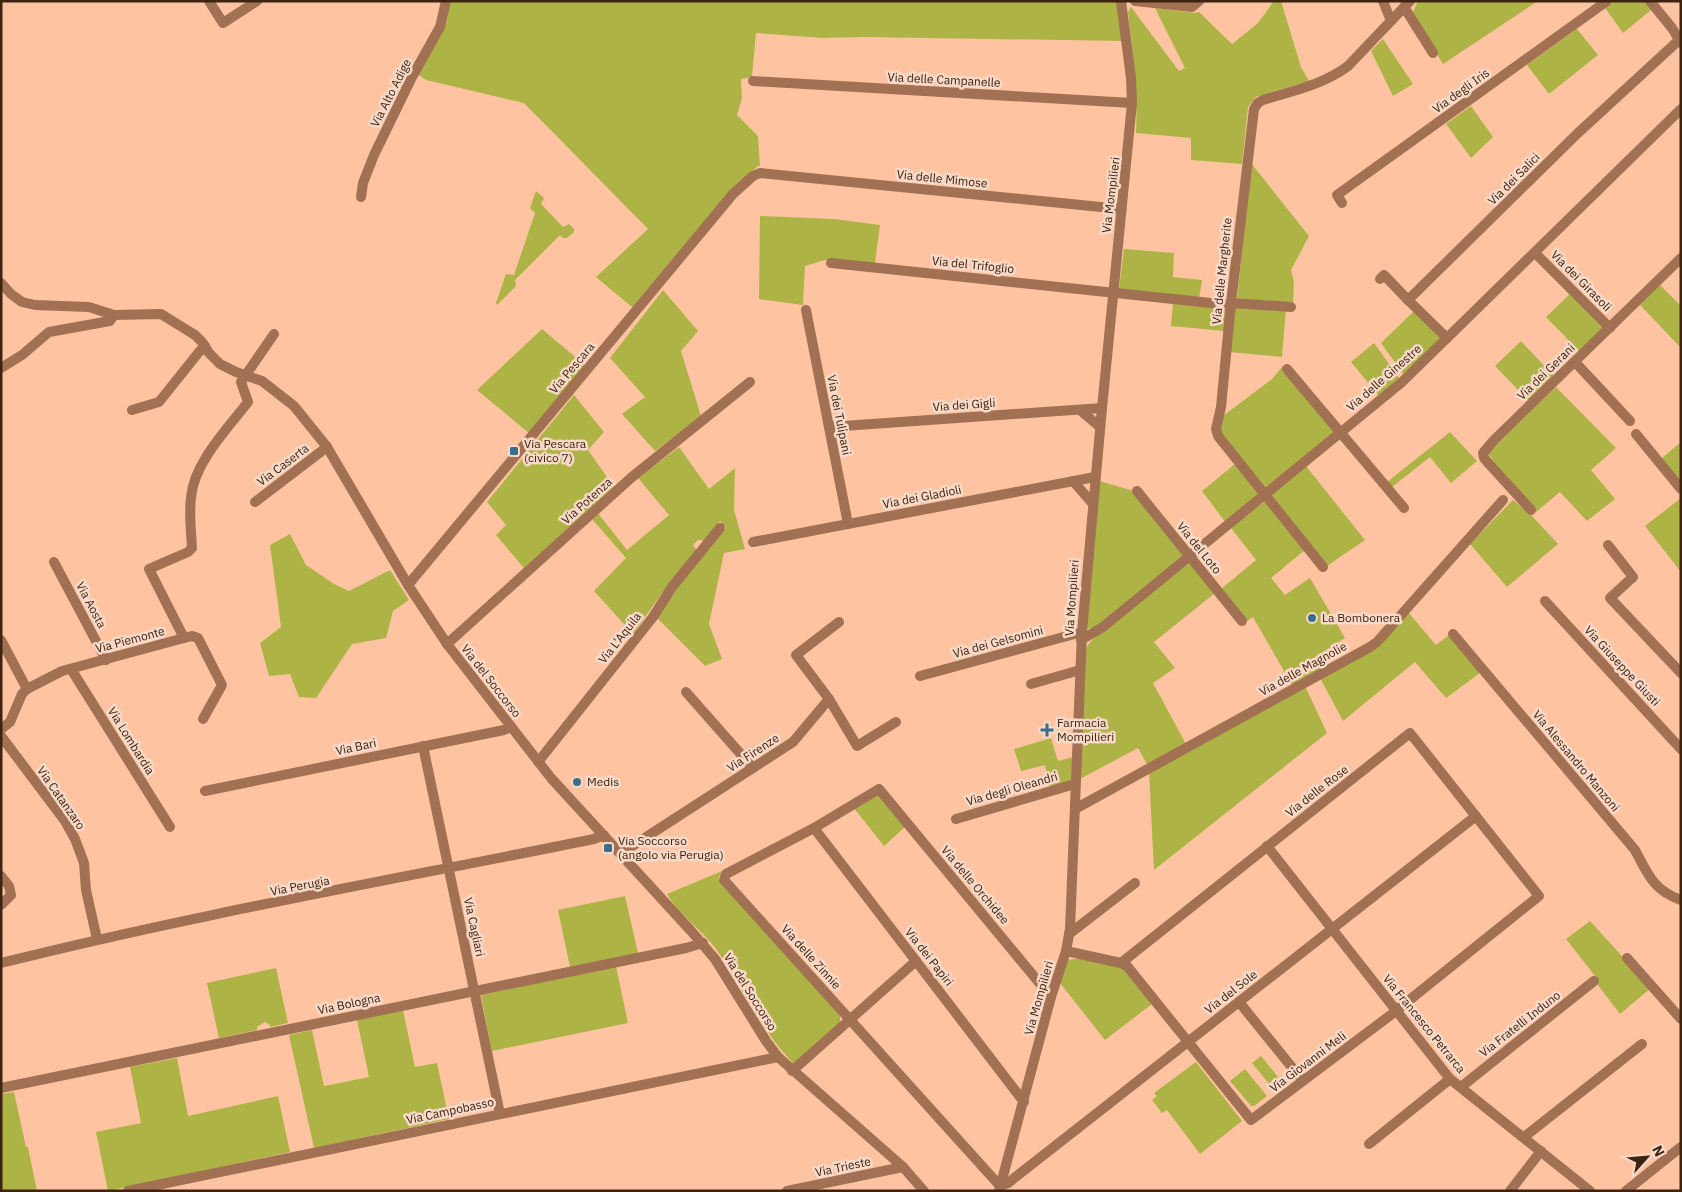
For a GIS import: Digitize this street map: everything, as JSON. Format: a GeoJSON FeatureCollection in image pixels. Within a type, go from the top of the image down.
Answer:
{"type":"FeatureCollection","features":[{"type":"Feature","properties":{"kind":"street"},"geometry":{"type":"LineString","coordinates":[[209,1],[223,23],[257,1]]}},
{"type":"Feature","properties":{"kind":"street","name":"Via Alto Adige"},"geometry":{"type":"LineString","coordinates":[[361,197],[363,183],[374,155],[412,77],[440,28],[446,1]]}},
{"type":"Feature","properties":{"kind":"street","name":"Via Mompilieri"},"geometry":{"type":"LineString","coordinates":[[1000,1188],[1051,997],[1066,951],[1069,934],[1080,670],[1092,504],[1132,103],[1131,78],[1121,1]]}},
{"type":"Feature","properties":{"kind":"street"},"geometry":{"type":"LineString","coordinates":[[1135,1],[1192,7],[1199,1]]}},
{"type":"Feature","properties":{"kind":"street"},"geometry":{"type":"LineString","coordinates":[[1383,1],[1391,21]]}},
{"type":"Feature","properties":{"kind":"street","name":"Via degli Iris"},"geometry":{"type":"LineString","coordinates":[[1342,202],[1337,196],[1607,1]]}},
{"type":"Feature","properties":{"kind":"street"},"geometry":{"type":"LineString","coordinates":[[1650,1],[1672,28],[1679,42]]}},
{"type":"Feature","properties":{"kind":"street"},"geometry":{"type":"LineString","coordinates":[[1407,4],[1433,53]]}},
{"type":"Feature","properties":{"kind":"street","name":"Via delle Margherite"},"geometry":{"type":"LineString","coordinates":[[1323,566],[1218,436],[1216,429],[1254,109],[1263,100],[1323,82],[1337,74],[1348,66],[1407,4]]}},
{"type":"Feature","properties":{"kind":"street","name":"Via dei Salici"},"geometry":{"type":"LineString","coordinates":[[1408,300],[1578,133],[1679,42]]}},
{"type":"Feature","properties":{"kind":"street","name":"Via delle Campanelle"},"geometry":{"type":"LineString","coordinates":[[754,81],[1132,103]]}},
{"type":"Feature","properties":{"kind":"street","name":"Via delle Ginestre"},"geometry":{"type":"LineString","coordinates":[[1082,636],[1103,627],[1401,383],[1681,109]]}},
{"type":"Feature","properties":{"kind":"street","name":"Via delle Mimose"},"geometry":{"type":"LineString","coordinates":[[760,172],[1121,210]]}},
{"type":"Feature","properties":{"kind":"street","name":"Via Pescara"},"geometry":{"type":"LineString","coordinates":[[408,585],[733,194],[760,172]]}},
{"type":"Feature","properties":{"kind":"street","name":"Via dei Girasoli"},"geometry":{"type":"LineString","coordinates":[[1535,252],[1610,328]]}},
{"type":"Feature","properties":{"kind":"street","name":"Via dei Gerani"},"geometry":{"type":"LineString","coordinates":[[1531,510],[1484,458],[1483,452],[1681,258]]}},
{"type":"Feature","properties":{"kind":"street","name":"Via del Trifoglio"},"geometry":{"type":"LineString","coordinates":[[831,263],[1113,293],[1230,304],[1291,307]]}},
{"type":"Feature","properties":{"kind":"street"},"geometry":{"type":"LineString","coordinates":[[1380,279],[1384,275],[1447,338]]}},
{"type":"Feature","properties":{"kind":"street","name":"Via del Soccorso"},"geometry":{"type":"LineString","coordinates":[[1,283],[22,302],[35,305],[89,307],[114,315],[161,314],[195,335],[220,364],[236,372],[262,380],[294,406],[327,447],[408,585],[447,644],[538,762],[702,943],[728,977],[766,1042],[778,1057],[903,1167],[924,1191]]}},
{"type":"Feature","properties":{"kind":"street","name":"Via dei Tulipani"},"geometry":{"type":"LineString","coordinates":[[806,310],[848,524]]}},
{"type":"Feature","properties":{"kind":"street"},"geometry":{"type":"LineString","coordinates":[[1,368],[22,355],[49,332],[110,322],[114,315]]}},
{"type":"Feature","properties":{"kind":"street"},"geometry":{"type":"LineString","coordinates":[[246,375],[274,334]]}},
{"type":"Feature","properties":{"kind":"street"},"geometry":{"type":"LineString","coordinates":[[132,410],[159,402],[198,352],[205,346]]}},
{"type":"Feature","properties":{"kind":"street"},"geometry":{"type":"LineString","coordinates":[[1575,362],[1630,421]]}},
{"type":"Feature","properties":{"kind":"street"},"geometry":{"type":"LineString","coordinates":[[1287,369],[1404,508]]}},
{"type":"Feature","properties":{"kind":"street","name":"Via Piemonte"},"geometry":{"type":"LineString","coordinates":[[27,689],[62,671],[184,638],[149,569],[188,552],[192,548],[191,496],[196,476],[204,459],[248,402],[241,382],[246,375]]}},
{"type":"Feature","properties":{"kind":"street","name":"Via Potenza"},"geometry":{"type":"LineString","coordinates":[[447,644],[632,477],[750,382]]}},
{"type":"Feature","properties":{"kind":"street","name":"Via dei Gigli"},"geometry":{"type":"LineString","coordinates":[[829,427],[1102,408]]}},
{"type":"Feature","properties":{"kind":"street"},"geometry":{"type":"LineString","coordinates":[[1080,410],[1100,427]]}},
{"type":"Feature","properties":{"kind":"street"},"geometry":{"type":"LineString","coordinates":[[1636,434],[1681,489]]}},
{"type":"Feature","properties":{"kind":"street","name":"Via Caserta"},"geometry":{"type":"LineString","coordinates":[[255,502],[327,447]]}},
{"type":"Feature","properties":{"kind":"street","name":"Via dei Gladioli"},"geometry":{"type":"LineString","coordinates":[[753,542],[1095,477]]}},
{"type":"Feature","properties":{"kind":"street"},"geometry":{"type":"LineString","coordinates":[[1073,481],[1092,504]]}},
{"type":"Feature","properties":{"kind":"street","name":"Via del Loto"},"geometry":{"type":"LineString","coordinates":[[1137,491],[1242,621]]}},
{"type":"Feature","properties":{"kind":"street","name":"Via delle Magnolie"},"geometry":{"type":"LineString","coordinates":[[1075,809],[1377,642],[1503,500]]}},
{"type":"Feature","properties":{"kind":"street","name":"Via L'Aquila"},"geometry":{"type":"LineString","coordinates":[[538,762],[653,617],[672,587],[720,528]]}},
{"type":"Feature","properties":{"kind":"street"},"geometry":{"type":"LineString","coordinates":[[1608,545],[1633,577],[1610,598],[1681,673]]}},
{"type":"Feature","properties":{"kind":"street","name":"Via Aosta"},"geometry":{"type":"LineString","coordinates":[[54,562],[106,660]]}},
{"type":"Feature","properties":{"kind":"street","name":"Via Giuseppe Giusti"},"geometry":{"type":"LineString","coordinates":[[1545,601],[1681,749]]}},
{"type":"Feature","properties":{"kind":"street"},"geometry":{"type":"LineString","coordinates":[[839,622],[796,655],[829,699],[858,746],[896,722]]}},
{"type":"Feature","properties":{"kind":"street","name":"Via Alessandro Manzoni"},"geometry":{"type":"LineString","coordinates":[[1453,634],[1635,850],[1653,882],[1663,892],[1681,900]]}},
{"type":"Feature","properties":{"kind":"street"},"geometry":{"type":"LineString","coordinates":[[184,638],[192,636],[198,638],[222,685],[203,719]]}},
{"type":"Feature","properties":{"kind":"street","name":"Via dei Gelsomini"},"geometry":{"type":"LineString","coordinates":[[920,676],[1082,636]]}},
{"type":"Feature","properties":{"kind":"street"},"geometry":{"type":"LineString","coordinates":[[1,640],[27,689],[22,694],[10,722],[1,729]]}},
{"type":"Feature","properties":{"kind":"street","name":"Via Lombardia"},"geometry":{"type":"LineString","coordinates":[[71,669],[170,826]]}},
{"type":"Feature","properties":{"kind":"street"},"geometry":{"type":"LineString","coordinates":[[1031,684],[1080,670]]}},
{"type":"Feature","properties":{"kind":"street"},"geometry":{"type":"LineString","coordinates":[[686,692],[753,768]]}},
{"type":"Feature","properties":{"kind":"street","name":"Via Firenze"},"geometry":{"type":"LineString","coordinates":[[620,854],[793,742],[829,699]]}},
{"type":"Feature","properties":{"kind":"street","name":"Via Bari"},"geometry":{"type":"LineString","coordinates":[[205,791],[504,730],[511,726]]}},
{"type":"Feature","properties":{"kind":"street","name":"Via delle Rose"},"geometry":{"type":"LineString","coordinates":[[1121,963],[1410,733],[1539,896]]}},
{"type":"Feature","properties":{"kind":"street","name":"Via Catanzaro"},"geometry":{"type":"LineString","coordinates":[[1,736],[65,821],[75,839],[84,863],[86,890],[97,939]]}},
{"type":"Feature","properties":{"kind":"street","name":"Via Cagliari"},"geometry":{"type":"LineString","coordinates":[[423,746],[500,1114]]}},
{"type":"Feature","properties":{"kind":"street","name":"Via degli Oleandri"},"geometry":{"type":"LineString","coordinates":[[956,819],[1076,784]]}},
{"type":"Feature","properties":{"kind":"street","name":"Via delle Zinnie"},"geometry":{"type":"LineString","coordinates":[[879,789],[814,828],[726,874],[724,880],[1000,1188]]}},
{"type":"Feature","properties":{"kind":"street","name":"Via delle Orchidee"},"geometry":{"type":"LineString","coordinates":[[879,789],[1051,997]]}},
{"type":"Feature","properties":{"kind":"street","name":"Via del Sole"},"geometry":{"type":"LineString","coordinates":[[1000,1188],[1476,816]]}},
{"type":"Feature","properties":{"kind":"street","name":"Via dei Papiri"},"geometry":{"type":"LineString","coordinates":[[814,828],[1024,1102]]}},
{"type":"Feature","properties":{"kind":"street","name":"Via Perugia"},"geometry":{"type":"LineString","coordinates":[[1,963],[97,939],[604,836]]}},
{"type":"Feature","properties":{"kind":"street","name":"Via Francesco Petrarca"},"geometry":{"type":"LineString","coordinates":[[1267,846],[1450,1079],[1590,1191]]}},
{"type":"Feature","properties":{"kind":"street"},"geometry":{"type":"LineString","coordinates":[[1,876],[9,886],[11,895],[1,905]]}},
{"type":"Feature","properties":{"kind":"street"},"geometry":{"type":"LineString","coordinates":[[1069,934],[1135,883]]}},
{"type":"Feature","properties":{"kind":"street","name":"Via Giovanni Meli"},"geometry":{"type":"LineString","coordinates":[[1121,963],[1127,966],[1251,1120],[1396,1011],[1539,896]]}},
{"type":"Feature","properties":{"kind":"street","name":"Via Bologna"},"geometry":{"type":"LineString","coordinates":[[1,1088],[686,948],[702,943]]}},
{"type":"Feature","properties":{"kind":"street"},"geometry":{"type":"LineString","coordinates":[[1066,951],[1121,963]]}},
{"type":"Feature","properties":{"kind":"street"},"geometry":{"type":"LineString","coordinates":[[1626,958],[1681,1019]]}},
{"type":"Feature","properties":{"kind":"street"},"geometry":{"type":"LineString","coordinates":[[792,1071],[916,961]]}},
{"type":"Feature","properties":{"kind":"street","name":"Via Fratelli Induno"},"geometry":{"type":"LineString","coordinates":[[1461,1087],[1594,981]]}},
{"type":"Feature","properties":{"kind":"street"},"geometry":{"type":"LineString","coordinates":[[1239,1002],[1303,1080]]}},
{"type":"Feature","properties":{"kind":"street"},"geometry":{"type":"LineString","coordinates":[[1524,1137],[1642,1044]]}},
{"type":"Feature","properties":{"kind":"street","name":"Via Campobasso"},"geometry":{"type":"LineString","coordinates":[[128,1191],[778,1057]]}},
{"type":"Feature","properties":{"kind":"street"},"geometry":{"type":"LineString","coordinates":[[1369,1144],[1450,1079]]}},
{"type":"Feature","properties":{"kind":"street"},"geometry":{"type":"LineString","coordinates":[[1626,1191],[1681,1147]]}},
{"type":"Feature","properties":{"kind":"street"},"geometry":{"type":"LineString","coordinates":[[1510,1191],[1541,1151]]}},
{"type":"Feature","properties":{"kind":"street","name":"Via Trieste"},"geometry":{"type":"LineString","coordinates":[[787,1191],[903,1167]]}},
{"type":"Feature","properties":{"kind":"green space"},"geometry":{"type":"Polygon","coordinates":[[[449,1],[1118,1],[1123,41],[823,38],[756,33],[752,77],[741,79],[742,99],[737,115],[758,136],[760,166],[727,195],[633,308],[596,277],[648,229],[524,103],[426,80],[416,73],[447,21],[449,1]]]}},
{"type":"Feature","properties":{"kind":"green space"},"geometry":{"type":"Polygon","coordinates":[[[1274,1],[1281,1],[1301,67],[1309,81],[1256,97],[1248,107],[1242,164],[1191,160],[1191,138],[1136,133],[1136,87],[1128,12],[1131,7],[1179,71],[1185,68],[1155,8],[1199,12],[1232,44],[1258,23],[1274,1]]]}},
{"type":"Feature","properties":{"kind":"green space"},"geometry":{"type":"Polygon","coordinates":[[[1418,1],[1538,1],[1443,64],[1412,14],[1418,1]]]}},
{"type":"Feature","properties":{"kind":"green space"},"geometry":{"type":"Polygon","coordinates":[[[1615,1],[1644,1],[1651,10],[1623,33],[1605,8],[1615,1]]]}},
{"type":"Feature","properties":{"kind":"green space"},"geometry":{"type":"Polygon","coordinates":[[[1577,29],[1598,55],[1549,94],[1527,65],[1577,29]]]}},
{"type":"Feature","properties":{"kind":"green space"},"geometry":{"type":"Polygon","coordinates":[[[1383,39],[1413,84],[1393,96],[1371,51],[1383,39]]]}},
{"type":"Feature","properties":{"kind":"green space"},"geometry":{"type":"Polygon","coordinates":[[[1471,106],[1493,137],[1471,158],[1446,124],[1471,106]]]}},
{"type":"Feature","properties":{"kind":"green space"},"geometry":{"type":"Polygon","coordinates":[[[1251,163],[1309,236],[1291,270],[1294,282],[1293,304],[1237,300],[1251,163]]]}},
{"type":"Feature","properties":{"kind":"green space"},"geometry":{"type":"Polygon","coordinates":[[[536,191],[544,198],[541,204],[563,227],[569,224],[574,229],[574,232],[567,238],[563,238],[560,235],[515,280],[516,286],[497,305],[496,303],[506,274],[514,275],[535,213],[530,208],[536,191]]]}},
{"type":"Feature","properties":{"kind":"green space"},"geometry":{"type":"Polygon","coordinates":[[[760,216],[834,219],[880,225],[875,263],[825,260],[805,266],[803,305],[759,299],[760,216]]]}},
{"type":"Feature","properties":{"kind":"green space"},"geometry":{"type":"Polygon","coordinates":[[[1124,249],[1174,253],[1173,277],[1202,280],[1199,299],[1119,289],[1124,249]]]}},
{"type":"Feature","properties":{"kind":"green space"},"geometry":{"type":"Polygon","coordinates":[[[1660,285],[1681,306],[1681,348],[1640,305],[1660,285]]]}},
{"type":"Feature","properties":{"kind":"green space"},"geometry":{"type":"Polygon","coordinates":[[[663,290],[698,331],[681,351],[701,416],[655,451],[622,414],[645,397],[610,358],[663,290]]]}},
{"type":"Feature","properties":{"kind":"green space"},"geometry":{"type":"Polygon","coordinates":[[[1570,294],[1605,328],[1580,352],[1546,317],[1570,294]]]}},
{"type":"Feature","properties":{"kind":"green space"},"geometry":{"type":"Polygon","coordinates":[[[1173,303],[1226,308],[1224,331],[1171,326],[1173,303]]]}},
{"type":"Feature","properties":{"kind":"green space"},"geometry":{"type":"Polygon","coordinates":[[[1233,306],[1286,309],[1282,357],[1229,352],[1233,306]]]}},
{"type":"Feature","properties":{"kind":"green space"},"geometry":{"type":"Polygon","coordinates":[[[1414,311],[1443,338],[1404,375],[1381,343],[1414,311]]]}},
{"type":"Feature","properties":{"kind":"green space"},"geometry":{"type":"Polygon","coordinates":[[[542,329],[586,366],[529,433],[477,390],[542,329]]]}},
{"type":"Feature","properties":{"kind":"green space"},"geometry":{"type":"Polygon","coordinates":[[[1521,341],[1555,377],[1530,402],[1495,366],[1521,341]]]}},
{"type":"Feature","properties":{"kind":"green space"},"geometry":{"type":"Polygon","coordinates":[[[1374,343],[1400,379],[1379,396],[1351,362],[1374,343]]]}},
{"type":"Feature","properties":{"kind":"green space"},"geometry":{"type":"Polygon","coordinates":[[[1282,367],[1337,432],[1265,490],[1220,434],[1223,416],[1272,379],[1282,367]]]}},
{"type":"Feature","properties":{"kind":"green space"},"geometry":{"type":"Polygon","coordinates":[[[1556,387],[1616,448],[1591,470],[1615,499],[1587,521],[1560,492],[1536,512],[1490,461],[1492,458],[1487,453],[1556,387]]]}},
{"type":"Feature","properties":{"kind":"green space"},"geometry":{"type":"Polygon","coordinates":[[[574,395],[604,432],[588,450],[614,487],[524,568],[496,535],[506,525],[487,502],[574,395]]]}},
{"type":"Feature","properties":{"kind":"green space"},"geometry":{"type":"Polygon","coordinates":[[[1450,432],[1477,461],[1451,483],[1430,457],[1391,488],[1387,482],[1450,432]]]}},
{"type":"Feature","properties":{"kind":"green space"},"geometry":{"type":"Polygon","coordinates":[[[1681,442],[1681,483],[1662,458],[1681,442]]]}},
{"type":"Feature","properties":{"kind":"green space"},"geometry":{"type":"Polygon","coordinates":[[[679,447],[709,489],[735,468],[734,510],[745,549],[724,553],[709,624],[722,659],[705,666],[658,619],[667,599],[676,586],[726,528],[720,521],[705,541],[698,540],[693,545],[698,552],[662,593],[633,634],[594,591],[626,558],[591,518],[597,512],[627,550],[669,515],[638,478],[679,447]]]}},
{"type":"Feature","properties":{"kind":"green space"},"geometry":{"type":"Polygon","coordinates":[[[1235,464],[1260,494],[1226,523],[1202,491],[1235,464]]]}},
{"type":"Feature","properties":{"kind":"green space"},"geometry":{"type":"Polygon","coordinates":[[[1306,466],[1365,540],[1327,566],[1269,496],[1306,466]]]}},
{"type":"Feature","properties":{"kind":"green space"},"geometry":{"type":"Polygon","coordinates":[[[1099,481],[1134,491],[1185,557],[1100,626],[1087,629],[1086,625],[1099,481]]]}},
{"type":"Feature","properties":{"kind":"green space"},"geometry":{"type":"Polygon","coordinates":[[[1681,498],[1681,572],[1645,526],[1681,498]]]}},
{"type":"Feature","properties":{"kind":"green space"},"geometry":{"type":"Polygon","coordinates":[[[1513,500],[1532,516],[1558,544],[1507,587],[1470,544],[1513,500]]]}},
{"type":"Feature","properties":{"kind":"green space"},"geometry":{"type":"Polygon","coordinates":[[[1265,501],[1305,550],[1271,578],[1285,595],[1310,578],[1345,638],[1315,657],[1321,669],[1292,685],[1253,617],[1247,621],[1221,589],[1256,560],[1231,528],[1265,501]]]}},
{"type":"Feature","properties":{"kind":"green space"},"geometry":{"type":"Polygon","coordinates":[[[290,534],[306,565],[334,584],[349,591],[390,570],[409,600],[393,611],[386,638],[352,644],[316,698],[299,697],[290,674],[269,676],[260,643],[281,627],[270,545],[290,534]]]}},
{"type":"Feature","properties":{"kind":"green space"},"geometry":{"type":"Polygon","coordinates":[[[1186,563],[1189,563],[1215,593],[1154,642],[1175,668],[1153,683],[1186,744],[1148,766],[1138,748],[1080,779],[1085,649],[1091,641],[1186,563]]]}},
{"type":"Feature","properties":{"kind":"green space"},"geometry":{"type":"Polygon","coordinates":[[[1408,612],[1436,645],[1449,635],[1480,673],[1446,698],[1415,662],[1343,721],[1320,678],[1374,649],[1408,612]]]}},
{"type":"Feature","properties":{"kind":"green space"},"geometry":{"type":"Polygon","coordinates":[[[1305,686],[1327,733],[1154,870],[1149,772],[1305,686]]]}},
{"type":"Feature","properties":{"kind":"green space"},"geometry":{"type":"Polygon","coordinates":[[[1051,738],[1058,761],[1073,757],[1073,781],[1050,788],[1045,765],[1021,771],[1014,749],[1051,738]]]}},
{"type":"Feature","properties":{"kind":"green space"},"geometry":{"type":"Polygon","coordinates":[[[875,794],[879,795],[905,827],[884,846],[853,807],[875,794]]]}},
{"type":"Feature","properties":{"kind":"green space"},"geometry":{"type":"Polygon","coordinates":[[[722,871],[718,879],[840,1015],[840,1024],[794,1064],[762,1023],[716,949],[678,909],[667,894],[722,871]]]}},
{"type":"Feature","properties":{"kind":"green space"},"geometry":{"type":"Polygon","coordinates":[[[625,896],[638,953],[570,967],[558,910],[625,896]]]}},
{"type":"Feature","properties":{"kind":"green space"},"geometry":{"type":"Polygon","coordinates":[[[1590,921],[1651,988],[1620,1014],[1597,984],[1599,981],[1566,939],[1590,921]]]}},
{"type":"Feature","properties":{"kind":"green space"},"geometry":{"type":"Polygon","coordinates":[[[1085,958],[1116,965],[1126,971],[1152,1004],[1105,1040],[1060,983],[1066,960],[1085,958]]]}},
{"type":"Feature","properties":{"kind":"green space"},"geometry":{"type":"Polygon","coordinates":[[[616,966],[628,1023],[492,1051],[481,995],[616,966]]]}},
{"type":"Feature","properties":{"kind":"green space"},"geometry":{"type":"Polygon","coordinates":[[[276,968],[288,1023],[270,1027],[265,1022],[257,1027],[257,1030],[219,1038],[207,983],[276,968]]]}},
{"type":"Feature","properties":{"kind":"green space"},"geometry":{"type":"Polygon","coordinates":[[[403,1010],[415,1067],[437,1063],[449,1119],[314,1148],[289,1035],[312,1030],[324,1086],[369,1077],[357,1020],[403,1010]]]}},
{"type":"Feature","properties":{"kind":"green space"},"geometry":{"type":"Polygon","coordinates":[[[1261,1056],[1278,1077],[1269,1084],[1252,1063],[1261,1056]]]}},
{"type":"Feature","properties":{"kind":"green space"},"geometry":{"type":"Polygon","coordinates":[[[177,1058],[188,1116],[278,1096],[290,1152],[108,1191],[96,1132],[141,1123],[130,1067],[177,1058]]]}},
{"type":"Feature","properties":{"kind":"green space"},"geometry":{"type":"Polygon","coordinates":[[[1196,1062],[1242,1121],[1200,1154],[1167,1110],[1162,1113],[1152,1100],[1157,1096],[1154,1093],[1196,1062]]]}},
{"type":"Feature","properties":{"kind":"green space"},"geometry":{"type":"Polygon","coordinates":[[[1245,1069],[1267,1096],[1254,1106],[1251,1106],[1230,1081],[1245,1069]]]}},
{"type":"Feature","properties":{"kind":"green space"},"geometry":{"type":"Polygon","coordinates":[[[14,1092],[37,1191],[1,1191],[1,1094],[14,1092]]]}},
{"type":"Feature","properties":{"kind":"place","name":"Via Pescara (civico 7)"},"geometry":{"type":"Point","coordinates":[514,451]}},
{"type":"Feature","properties":{"kind":"place","name":"La Bombonera"},"geometry":{"type":"Point","coordinates":[1312,618]}},
{"type":"Feature","properties":{"kind":"place","name":"Farmacia Mompilieri"},"geometry":{"type":"Point","coordinates":[1047,730]}},
{"type":"Feature","properties":{"kind":"place","name":"Medis"},"geometry":{"type":"Point","coordinates":[577,782]}},
{"type":"Feature","properties":{"kind":"place","name":"Via Soccorso (angolo via Perugia)"},"geometry":{"type":"Point","coordinates":[608,848]}}]}
